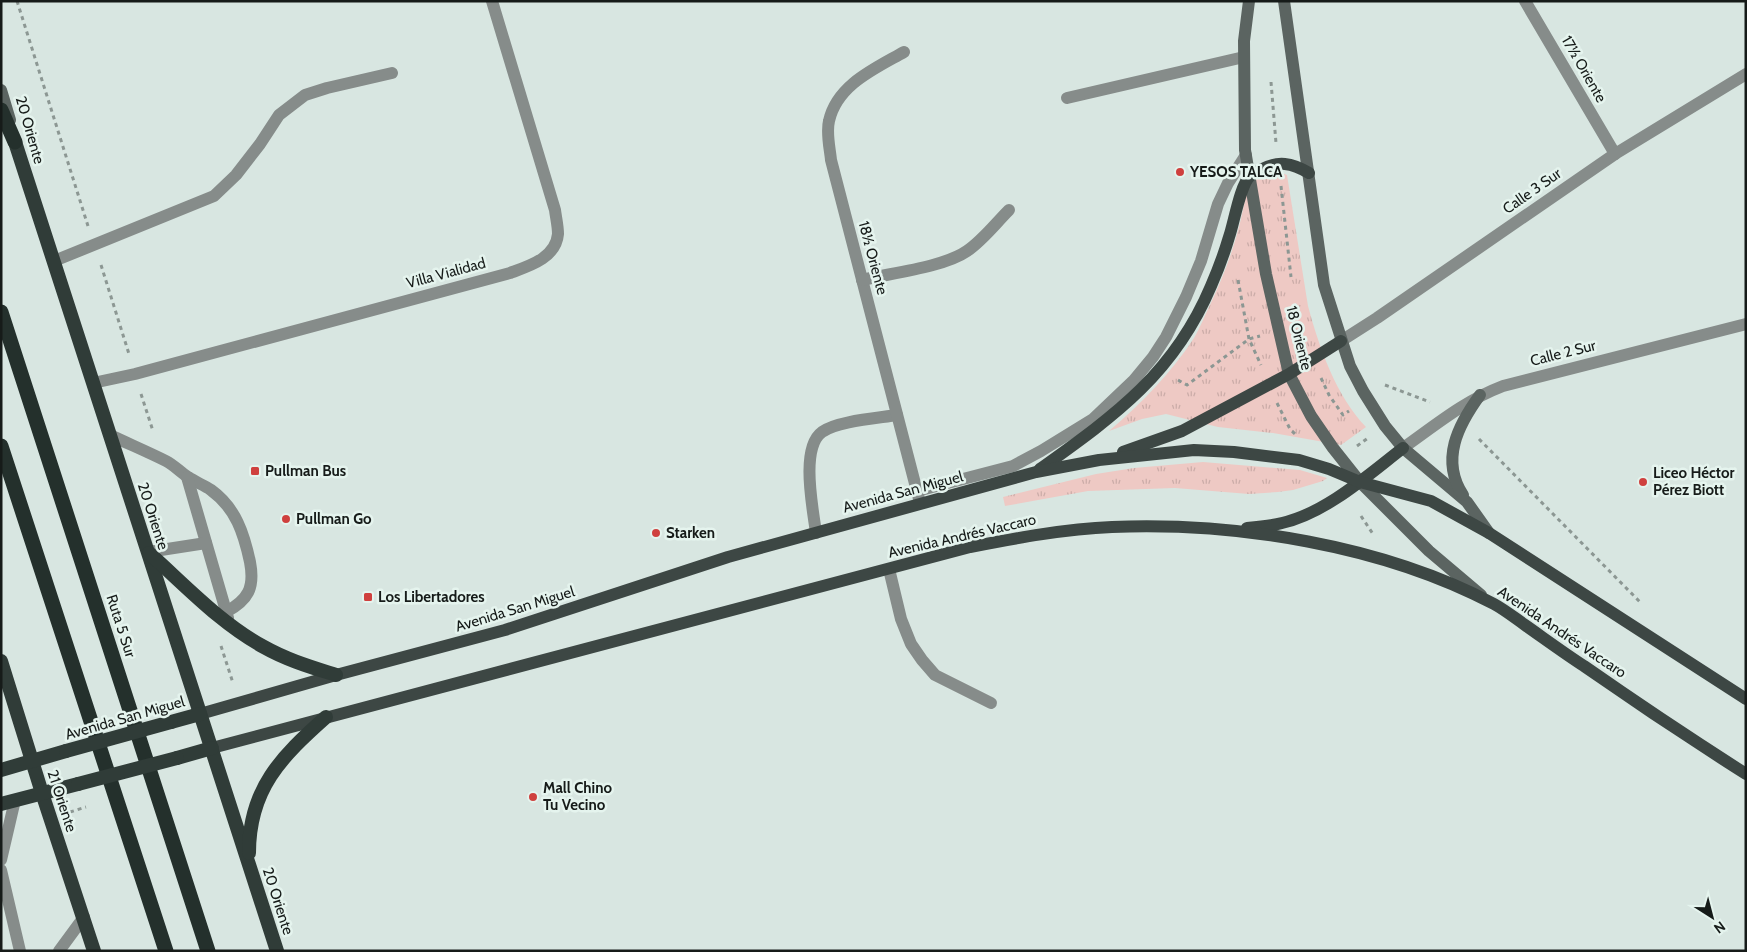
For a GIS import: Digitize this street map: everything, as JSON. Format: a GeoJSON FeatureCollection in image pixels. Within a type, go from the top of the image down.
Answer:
{"type":"FeatureCollection","features":[{"type":"Feature","properties":{"kind":"highway"},"geometry":{"type":"LineString","coordinates":[[1,110],[15,142]]}},
{"type":"Feature","properties":{"kind":"highway","name":"20 Oriente"},"geometry":{"type":"LineString","coordinates":[[15,142],[277,951]]}},
{"type":"Feature","properties":{"kind":"highway","name":"Ruta 5 Sur"},"geometry":{"type":"LineString","coordinates":[[1,312],[208,951]]}},
{"type":"Feature","properties":{"kind":"highway"},"geometry":{"type":"LineString","coordinates":[[1,446],[166,951]]}},
{"type":"Feature","properties":{"kind":"highway"},"geometry":{"type":"LineString","coordinates":[[148,552],[213,612],[228,619],[273,652],[297,663],[336,675]]}},
{"type":"Feature","properties":{"kind":"highway","name":"21 Oriente"},"geometry":{"type":"LineString","coordinates":[[1,661],[42,794],[94,951]]}},
{"type":"Feature","properties":{"kind":"highway","name":"Avenida San Miguel"},"geometry":{"type":"LineString","coordinates":[[1,770],[200,714]]}},
{"type":"Feature","properties":{"kind":"highway"},"geometry":{"type":"LineString","coordinates":[[249,864],[249,840],[252,822],[259,799],[269,777],[292,747],[326,717]]}},
{"type":"Feature","properties":{"kind":"highway"},"geometry":{"type":"LineString","coordinates":[[1,804],[212,748]]}},
{"type":"Feature","properties":{"kind":"main road","name":"18 Oriente"},"geometry":{"type":"LineString","coordinates":[[1248,1],[1244,57],[1246,154],[1266,274],[1289,374],[1311,416],[1360,482],[1429,551],[1473,589],[1495,604]]}},
{"type":"Feature","properties":{"kind":"main road"},"geometry":{"type":"LineString","coordinates":[[1284,1],[1324,285],[1350,366],[1385,426],[1403,448],[1467,502]]}},
{"type":"Feature","properties":{"kind":"main road","name":"20 Oriente"},"geometry":{"type":"LineString","coordinates":[[1,90],[15,142]]}},
{"type":"Feature","properties":{"kind":"main road"},"geometry":{"type":"LineString","coordinates":[[1036,472],[1121,409],[1160,370],[1196,316],[1210,289],[1230,235],[1239,200],[1249,176],[1268,166],[1279,163],[1289,163],[1309,173]]}},
{"type":"Feature","properties":{"kind":"main road"},"geometry":{"type":"LineString","coordinates":[[1100,460],[1182,431],[1289,374],[1341,341]]}},
{"type":"Feature","properties":{"kind":"main road"},"geometry":{"type":"LineString","coordinates":[[1480,395],[1459,414],[1452,459],[1456,485],[1489,533]]}},
{"type":"Feature","properties":{"kind":"main road"},"geometry":{"type":"LineString","coordinates":[[1232,530],[1282,523],[1308,514],[1360,482],[1403,448]]}},
{"type":"Feature","properties":{"kind":"main road"},"geometry":{"type":"LineString","coordinates":[[1036,472],[1100,460],[1194,450],[1234,452],[1299,460],[1329,469],[1360,482],[1431,501],[1489,533],[1746,699]]}},
{"type":"Feature","properties":{"kind":"main road","name":"Avenida San Miguel"},"geometry":{"type":"LineString","coordinates":[[200,714],[505,630],[680,571],[1036,472]]}},
{"type":"Feature","properties":{"kind":"main road","name":"Avenida Andrés Vaccaro"},"geometry":{"type":"LineString","coordinates":[[326,717],[610,644],[970,547],[1064,531],[1152,526],[1232,530],[1293,539],[1353,552],[1444,581],[1495,604],[1633,700],[1746,774]]}},
{"type":"Feature","properties":{"kind":"main road"},"geometry":{"type":"LineString","coordinates":[[212,748],[326,717]]}},
{"type":"Feature","properties":{"kind":"street","name":"Villa Vialidad"},"geometry":{"type":"LineString","coordinates":[[93,384],[510,273],[536,263],[548,254],[555,245],[558,235],[555,210],[492,1]]}},
{"type":"Feature","properties":{"kind":"street","name":"17½ Oriente"},"geometry":{"type":"LineString","coordinates":[[1525,1],[1615,154]]}},
{"type":"Feature","properties":{"kind":"street","name":"18½ Oriente"},"geometry":{"type":"LineString","coordinates":[[904,52],[861,76],[838,99],[828,122],[831,160],[920,504]]}},
{"type":"Feature","properties":{"kind":"street"},"geometry":{"type":"LineString","coordinates":[[1067,98],[1244,57]]}},
{"type":"Feature","properties":{"kind":"street"},"geometry":{"type":"LineString","coordinates":[[54,261],[214,196],[236,175],[279,115],[304,95],[326,88],[392,74]]}},
{"type":"Feature","properties":{"kind":"street","name":"Calle 3 Sur"},"geometry":{"type":"LineString","coordinates":[[1341,341],[1615,154],[1746,74]]}},
{"type":"Feature","properties":{"kind":"street"},"geometry":{"type":"LineString","coordinates":[[916,491],[1013,466],[1093,419],[1129,386],[1153,357],[1166,337],[1186,298],[1201,261],[1218,204],[1228,183],[1246,154]]}},
{"type":"Feature","properties":{"kind":"street"},"geometry":{"type":"LineString","coordinates":[[862,280],[947,261],[965,252],[981,240],[1009,210]]}},
{"type":"Feature","properties":{"kind":"street","name":"Calle 2 Sur"},"geometry":{"type":"LineString","coordinates":[[1480,395],[1503,386],[1746,324]]}},
{"type":"Feature","properties":{"kind":"street"},"geometry":{"type":"LineString","coordinates":[[1403,448],[1459,414]]}},
{"type":"Feature","properties":{"kind":"street"},"geometry":{"type":"LineString","coordinates":[[816,532],[811,494],[810,456],[813,443],[822,432],[840,425],[897,415]]}},
{"type":"Feature","properties":{"kind":"street"},"geometry":{"type":"LineString","coordinates":[[110,435],[166,461],[187,477],[210,489],[226,502],[236,517],[246,543],[253,575],[250,591],[228,619]]}},
{"type":"Feature","properties":{"kind":"street"},"geometry":{"type":"LineString","coordinates":[[187,477],[228,619]]}},
{"type":"Feature","properties":{"kind":"street"},"geometry":{"type":"LineString","coordinates":[[148,552],[206,543]]}},
{"type":"Feature","properties":{"kind":"street"},"geometry":{"type":"LineString","coordinates":[[890,569],[901,619],[910,644],[922,660],[935,675],[991,703]]}},
{"type":"Feature","properties":{"kind":"street"},"geometry":{"type":"LineString","coordinates":[[1,860],[15,800]]}},
{"type":"Feature","properties":{"kind":"street"},"geometry":{"type":"LineString","coordinates":[[1,870],[20,951]]}},
{"type":"Feature","properties":{"kind":"street"},"geometry":{"type":"LineString","coordinates":[[59,951],[84,917]]}},
{"type":"Feature","properties":{"kind":"path"},"geometry":{"type":"LineString","coordinates":[[17,1],[162,459]]}},
{"type":"Feature","properties":{"kind":"path"},"geometry":{"type":"LineString","coordinates":[[1271,78],[1292,284]]}},
{"type":"Feature","properties":{"kind":"path"},"geometry":{"type":"LineString","coordinates":[[1160,370],[1187,385],[1249,339],[1279,331]]}},
{"type":"Feature","properties":{"kind":"path"},"geometry":{"type":"LineString","coordinates":[[1313,358],[1329,396],[1343,416],[1386,385],[1459,414],[1480,441],[1641,604]]}},
{"type":"Feature","properties":{"kind":"path"},"geometry":{"type":"LineString","coordinates":[[221,646],[239,702]]}},
{"type":"Feature","properties":{"kind":"green space"},"geometry":{"type":"Polygon","coordinates":[[[1277,171],[1287,175],[1308,306],[1317,338],[1337,386],[1355,415],[1366,427],[1341,445],[1273,433],[1218,427],[1166,414],[1142,419],[1109,431],[1155,388],[1194,338],[1228,263],[1241,218],[1247,187],[1260,176],[1277,171]]]}},
{"type":"Feature","properties":{"kind":"green space"},"geometry":{"type":"Polygon","coordinates":[[[1203,462],[1300,470],[1327,478],[1293,490],[1249,494],[1175,488],[1088,491],[1005,506],[1003,497],[1096,474],[1134,468],[1203,462]]]}},
{"type":"Feature","properties":{"kind":"place","name":"YESOS TALCA"},"geometry":{"type":"Point","coordinates":[1180,172]}},
{"type":"Feature","properties":{"kind":"place","name":"Pullman Bus"},"geometry":{"type":"Point","coordinates":[255,471]}},
{"type":"Feature","properties":{"kind":"place","name":"Liceo Héctor Pérez Biott"},"geometry":{"type":"Point","coordinates":[1643,482]}},
{"type":"Feature","properties":{"kind":"place","name":"Pullman Go"},"geometry":{"type":"Point","coordinates":[286,519]}},
{"type":"Feature","properties":{"kind":"place","name":"Starken"},"geometry":{"type":"Point","coordinates":[656,533]}},
{"type":"Feature","properties":{"kind":"place","name":"Los Libertadores"},"geometry":{"type":"Point","coordinates":[368,597]}},
{"type":"Feature","properties":{"kind":"place","name":"Mall Chino Tu Vecino"},"geometry":{"type":"Point","coordinates":[533,797]}}]}
